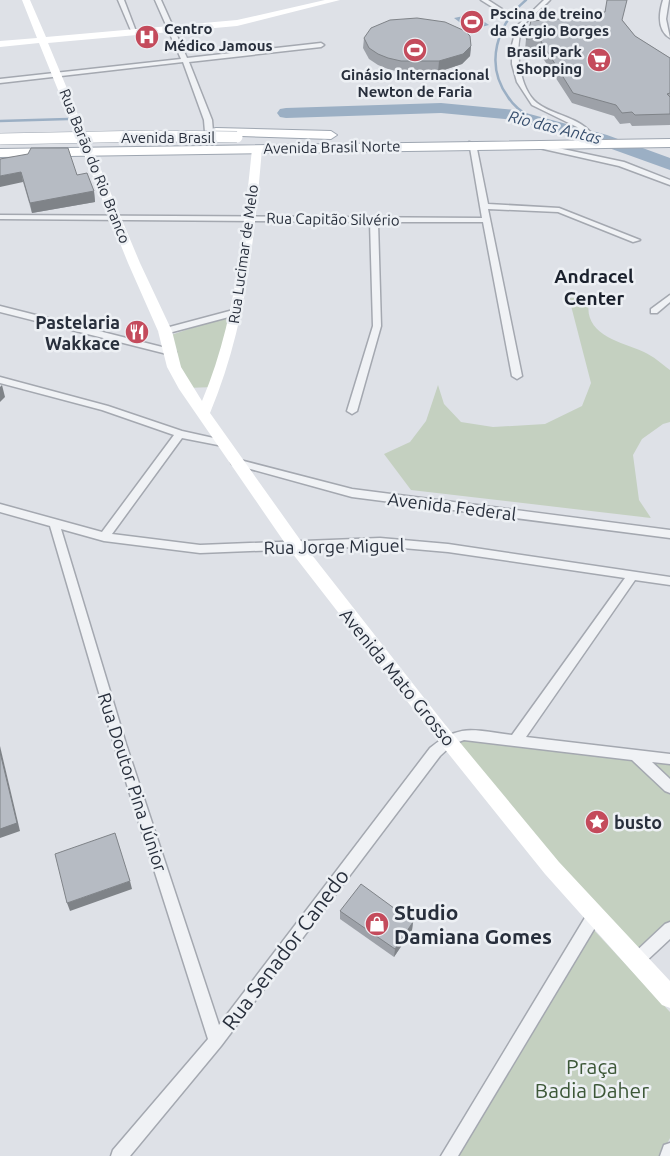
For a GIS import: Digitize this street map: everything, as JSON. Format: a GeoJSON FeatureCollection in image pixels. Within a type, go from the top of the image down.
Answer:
{"type":"FeatureCollection","features":[{"type":"Feature","properties":{"kind":"main road","name":"Rua Barão do Rio Branco"},"geometry":{"type":"LineString","coordinates":[[26,0],[165,331]]}},
{"type":"Feature","properties":{"kind":"main road"},"geometry":{"type":"LineString","coordinates":[[0,44],[237,23],[336,0]]}},
{"type":"Feature","properties":{"kind":"main road","name":"Avenida Brasil Norte"},"geometry":{"type":"LineString","coordinates":[[0,134],[210,132],[341,135]]}},
{"type":"Feature","properties":{"kind":"main road","name":"Avenida Brasil Norte"},"geometry":{"type":"LineString","coordinates":[[455,134],[555,133],[590,140],[618,133],[668,140]]}},
{"type":"Feature","properties":{"kind":"main road","name":"Avenida Brasil"},"geometry":{"type":"LineString","coordinates":[[0,145],[290,138],[341,135]]}},
{"type":"Feature","properties":{"kind":"main road","name":"Avenida Brasil"},"geometry":{"type":"LineString","coordinates":[[0,139],[151,136],[237,139],[330,147]]}},
{"type":"Feature","properties":{"kind":"main road","name":"Avenida Brasil Norte"},"geometry":{"type":"LineString","coordinates":[[0,152],[536,144],[590,140],[668,140]]}},
{"type":"Feature","properties":{"kind":"main road","name":"Rua Lucimar de Melo"},"geometry":{"type":"LineString","coordinates":[[203,414],[216,387],[237,312],[257,149]]}},
{"type":"Feature","properties":{"kind":"main road","name":"Avenida Mato Grosso"},"geometry":{"type":"LineString","coordinates":[[165,331],[178,374],[203,414],[295,545],[448,740],[552,868],[670,997]]}},
{"type":"Feature","properties":{"kind":"street"},"geometry":{"type":"LineString","coordinates":[[120,0],[134,33]]}},
{"type":"Feature","properties":{"kind":"street"},"geometry":{"type":"LineString","coordinates":[[158,0],[173,29],[208,120],[210,132]]}},
{"type":"Feature","properties":{"kind":"street"},"geometry":{"type":"LineString","coordinates":[[484,0],[499,10]]}},
{"type":"Feature","properties":{"kind":"street"},"geometry":{"type":"LineString","coordinates":[[547,0],[520,26],[515,45],[515,64],[520,82],[534,104],[580,125],[590,140],[586,149],[594,157]]}},
{"type":"Feature","properties":{"kind":"street"},"geometry":{"type":"LineString","coordinates":[[666,0],[663,20],[666,31],[670,36]]}},
{"type":"Feature","properties":{"kind":"street"},"geometry":{"type":"LineString","coordinates":[[0,81],[321,45]]}},
{"type":"Feature","properties":{"kind":"street"},"geometry":{"type":"LineString","coordinates":[[472,144],[517,376]]}},
{"type":"Feature","properties":{"kind":"street"},"geometry":{"type":"LineString","coordinates":[[536,144],[621,164],[670,183]]}},
{"type":"Feature","properties":{"kind":"street"},"geometry":{"type":"LineString","coordinates":[[484,206],[559,210],[636,240]]}},
{"type":"Feature","properties":{"kind":"street","name":"Rua Capitão Silvério"},"geometry":{"type":"LineString","coordinates":[[0,218],[486,220]]}},
{"type":"Feature","properties":{"kind":"street"},"geometry":{"type":"LineString","coordinates":[[352,411],[377,326],[374,220]]}},
{"type":"Feature","properties":{"kind":"street"},"geometry":{"type":"LineString","coordinates":[[654,311],[670,298]]}},
{"type":"Feature","properties":{"kind":"street"},"geometry":{"type":"LineString","coordinates":[[0,309],[171,352]]}},
{"type":"Feature","properties":{"kind":"street"},"geometry":{"type":"LineString","coordinates":[[165,331],[237,312]]}},
{"type":"Feature","properties":{"kind":"street"},"geometry":{"type":"LineString","coordinates":[[0,380],[105,408],[180,434],[223,443]]}},
{"type":"Feature","properties":{"kind":"street"},"geometry":{"type":"LineString","coordinates":[[104,537],[180,434]]}},
{"type":"Feature","properties":{"kind":"street","name":"Avenida Federal"},"geometry":{"type":"LineString","coordinates":[[236,462],[352,493],[670,534]]}},
{"type":"Feature","properties":{"kind":"street","name":"Rua Jorge Miguel"},"geometry":{"type":"LineString","coordinates":[[0,508],[104,537],[200,549],[380,542],[448,548],[670,581]]}},
{"type":"Feature","properties":{"kind":"street","name":"Rua Doutor Pina Júnior"},"geometry":{"type":"LineString","coordinates":[[54,522],[120,744],[216,1040]]}},
{"type":"Feature","properties":{"kind":"street"},"geometry":{"type":"LineString","coordinates":[[517,739],[632,575]]}},
{"type":"Feature","properties":{"kind":"street"},"geometry":{"type":"LineString","coordinates":[[448,740],[464,734],[670,759]]}},
{"type":"Feature","properties":{"kind":"street","name":"Rua Senador Canedo"},"geometry":{"type":"LineString","coordinates":[[118,1156],[216,1040],[435,752],[448,740]]}},
{"type":"Feature","properties":{"kind":"street"},"geometry":{"type":"LineString","coordinates":[[635,755],[670,787]]}},
{"type":"Feature","properties":{"kind":"street"},"geometry":{"type":"LineString","coordinates":[[449,1156],[594,916]]}},
{"type":"Feature","properties":{"kind":"street"},"geometry":{"type":"LineString","coordinates":[[636,961],[670,929]]}},
{"type":"Feature","properties":{"kind":"street"},"geometry":{"type":"LineString","coordinates":[[668,1156],[670,1151]]}},
{"type":"Feature","properties":{"kind":"green space"},"geometry":{"type":"Polygon","coordinates":[[[590,297],[588,310],[596,328],[613,340],[647,354],[670,370],[670,422],[663,424],[642,439],[633,455],[639,500],[651,518],[411,490],[384,454],[410,442],[426,421],[438,385],[444,404],[461,422],[493,427],[545,424],[582,406],[591,383],[569,298],[590,297]]]}},
{"type":"Feature","properties":{"kind":"green space"},"geometry":{"type":"Polygon","coordinates":[[[234,314],[214,387],[187,388],[171,335],[234,314]]]}},
{"type":"Feature","properties":{"kind":"green space"},"geometry":{"type":"Polygon","coordinates":[[[510,735],[670,756],[670,927],[636,958],[452,741],[510,735]]]}},
{"type":"Feature","properties":{"kind":"green space","name":"Praça Badia Daher"},"geometry":{"type":"Polygon","coordinates":[[[591,927],[670,1012],[670,1138],[661,1156],[454,1156],[591,927]]]}},
{"type":"Feature","properties":{"kind":"water","name":"Pscina de treino da Sérgio Borges"},"geometry":{"type":"Polygon","coordinates":[[[473,14],[489,25],[470,30],[454,18],[473,14]]]}},
{"type":"Feature","properties":{"kind":"building","name":"Brasil Park Shopping"},"geometry":{"type":"Polygon","coordinates":[[[607,0],[627,0],[622,20],[635,36],[670,58],[670,93],[667,94],[670,97],[670,114],[635,115],[632,112],[622,113],[616,105],[573,93],[539,38],[526,39],[531,21],[587,17],[585,13],[605,12],[607,0]]]}},
{"type":"Feature","properties":{"kind":"building","name":"Ginásio Internacional Newton de Faria"},"geometry":{"type":"Polygon","coordinates":[[[417,18],[445,22],[465,31],[470,36],[471,46],[463,54],[439,61],[401,61],[378,54],[369,48],[364,38],[371,28],[390,20],[417,18]]]}},
{"type":"Feature","properties":{"kind":"building"},"geometry":{"type":"Polygon","coordinates":[[[31,148],[68,148],[77,175],[87,173],[94,191],[30,203],[21,172],[0,176],[0,159],[28,154],[31,148]]]}},
{"type":"Feature","properties":{"kind":"building"},"geometry":{"type":"Polygon","coordinates":[[[0,752],[17,823],[0,829],[0,752]]]}},
{"type":"Feature","properties":{"kind":"building"},"geometry":{"type":"Polygon","coordinates":[[[115,833],[130,881],[67,903],[55,854],[115,833]]]}},
{"type":"Feature","properties":{"kind":"building","name":"Studio Damiana Gomes"},"geometry":{"type":"Polygon","coordinates":[[[361,884],[413,922],[395,949],[340,911],[361,884]]]}},
{"type":"Feature","properties":{"kind":"waterway"},"geometry":{"type":"LineString","coordinates":[[526,0],[516,10],[501,33],[497,45],[496,58],[501,84],[510,101],[534,120]]}},
{"type":"Feature","properties":{"kind":"waterway","name":"Rio das Antas"},"geometry":{"type":"LineString","coordinates":[[286,113],[441,108],[515,115],[601,139],[670,164]]}},
{"type":"Feature","properties":{"kind":"waterway","name":"Rio das Antas"},"geometry":{"type":"LineString","coordinates":[[0,121],[68,119]]}},
{"type":"Feature","properties":{"kind":"place","name":"Pscina de treino da Sérgio Borges"},"geometry":{"type":"Point","coordinates":[472,22]}},
{"type":"Feature","properties":{"kind":"place","name":"Centro Médico Jamous"},"geometry":{"type":"Point","coordinates":[147,37]}},
{"type":"Feature","properties":{"kind":"place","name":"Ginásio Internacional Newton de Faria"},"geometry":{"type":"Point","coordinates":[415,50]}},
{"type":"Feature","properties":{"kind":"place","name":"Brasil Park Shopping"},"geometry":{"type":"Point","coordinates":[599,60]}},
{"type":"Feature","properties":{"kind":"place","name":"Pastelaria Wakkace"},"geometry":{"type":"Point","coordinates":[137,332]}},
{"type":"Feature","properties":{"kind":"place","name":"busto"},"geometry":{"type":"Point","coordinates":[597,822]}},
{"type":"Feature","properties":{"kind":"place","name":"Studio Damiana Gomes"},"geometry":{"type":"Point","coordinates":[377,924]}},
{"type":"Feature","properties":{"kind":"district","name":"Andracel Center"},"geometry":{"type":"Point","coordinates":[594,287]}}]}
